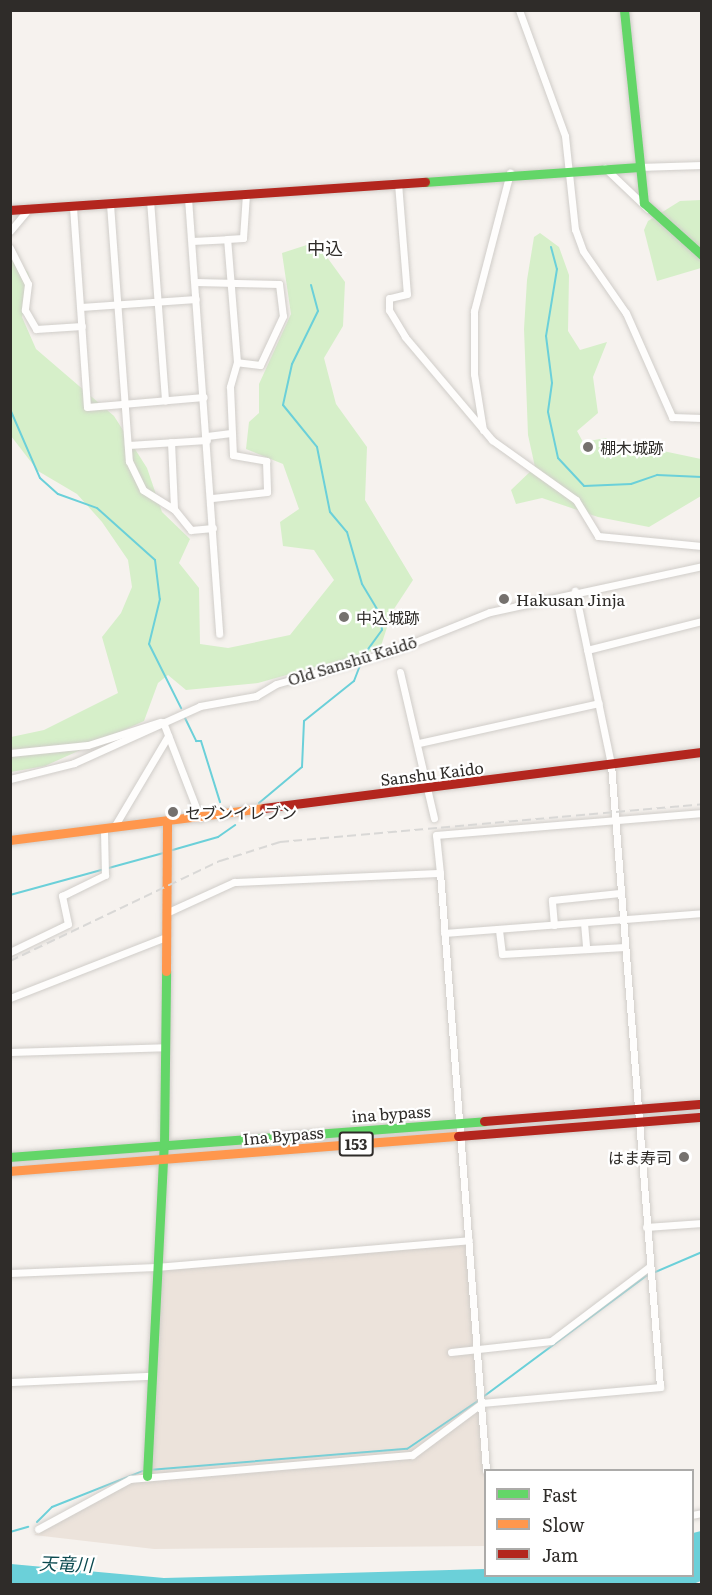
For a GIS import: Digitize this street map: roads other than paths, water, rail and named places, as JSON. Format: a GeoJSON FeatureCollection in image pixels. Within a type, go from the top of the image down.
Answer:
{"type":"FeatureCollection","features":[{"type":"Feature","properties":{"kind":"main road"},"geometry":{"type":"LineString","coordinates":[[624,10],[638,167],[648,208],[702,255]]}},
{"type":"Feature","properties":{"kind":"main road"},"geometry":{"type":"LineString","coordinates":[[10,210],[399,183],[569,168],[638,167]]}},
{"type":"Feature","properties":{"kind":"main road","name":"Sanshu Kaido"},"geometry":{"type":"LineString","coordinates":[[10,840],[108,831],[702,752]]}},
{"type":"Feature","properties":{"kind":"main road"},"geometry":{"type":"LineString","coordinates":[[147,1472],[148,1376],[164,1145],[167,823]]}},
{"type":"Feature","properties":{"kind":"main road","name":"ina bypass"},"geometry":{"type":"LineString","coordinates":[[10,1157],[702,1104]]}},
{"type":"Feature","properties":{"kind":"main road","name":"Ina Bypass"},"geometry":{"type":"LineString","coordinates":[[10,1171],[702,1117]]}},
{"type":"Feature","properties":{"kind":"street"},"geometry":{"type":"LineString","coordinates":[[519,10],[551,87],[569,168],[575,229],[583,252],[626,313],[672,417],[702,418]]}},
{"type":"Feature","properties":{"kind":"street"},"geometry":{"type":"LineString","coordinates":[[638,167],[702,165]]}},
{"type":"Feature","properties":{"kind":"street"},"geometry":{"type":"LineString","coordinates":[[605,168],[648,208]]}},
{"type":"Feature","properties":{"kind":"street"},"geometry":{"type":"LineString","coordinates":[[483,430],[474,374],[474,311],[510,173]]}},
{"type":"Feature","properties":{"kind":"street"},"geometry":{"type":"LineString","coordinates":[[399,183],[407,294],[389,298],[389,310],[405,337],[483,430],[537,477],[576,500],[598,536],[702,546]]}},
{"type":"Feature","properties":{"kind":"street"},"geometry":{"type":"LineString","coordinates":[[192,241],[243,238],[246,194]]}},
{"type":"Feature","properties":{"kind":"street"},"geometry":{"type":"LineString","coordinates":[[188,198],[212,498],[219,634]]}},
{"type":"Feature","properties":{"kind":"street"},"geometry":{"type":"LineString","coordinates":[[150,200],[165,400]]}},
{"type":"Feature","properties":{"kind":"street"},"geometry":{"type":"LineString","coordinates":[[110,204],[129,461],[143,490],[174,509],[190,530],[213,528]]}},
{"type":"Feature","properties":{"kind":"street"},"geometry":{"type":"LineString","coordinates":[[73,207],[87,407],[204,397]]}},
{"type":"Feature","properties":{"kind":"street"},"geometry":{"type":"LineString","coordinates":[[10,231],[29,208]]}},
{"type":"Feature","properties":{"kind":"street"},"geometry":{"type":"LineString","coordinates":[[212,498],[267,492],[266,461],[233,454],[230,387],[237,362],[227,239]]}},
{"type":"Feature","properties":{"kind":"street"},"geometry":{"type":"LineString","coordinates":[[10,248],[28,284],[25,310],[36,329],[82,326]]}},
{"type":"Feature","properties":{"kind":"street"},"geometry":{"type":"LineString","coordinates":[[195,282],[231,279],[279,284],[283,316],[260,365],[237,362]]}},
{"type":"Feature","properties":{"kind":"street"},"geometry":{"type":"LineString","coordinates":[[81,307],[196,299]]}},
{"type":"Feature","properties":{"kind":"street"},"geometry":{"type":"LineString","coordinates":[[128,445],[207,438],[231,433]]}},
{"type":"Feature","properties":{"kind":"street"},"geometry":{"type":"LineString","coordinates":[[171,442],[174,509]]}},
{"type":"Feature","properties":{"kind":"street","name":"Old Sanshū Kaidō"},"geometry":{"type":"LineString","coordinates":[[10,779],[74,763],[200,706],[256,696],[276,684],[395,650],[490,612],[575,591],[702,566]]}},
{"type":"Feature","properties":{"kind":"street"},"geometry":{"type":"LineString","coordinates":[[38,1529],[147,1472],[412,1455],[482,1402],[660,1387],[636,1123],[611,764],[575,591]]}},
{"type":"Feature","properties":{"kind":"street"},"geometry":{"type":"LineString","coordinates":[[587,650],[702,621]]}},
{"type":"Feature","properties":{"kind":"street"},"geometry":{"type":"LineString","coordinates":[[400,672],[419,743],[434,818]]}},
{"type":"Feature","properties":{"kind":"street"},"geometry":{"type":"LineString","coordinates":[[419,743],[599,703]]}},
{"type":"Feature","properties":{"kind":"street"},"geometry":{"type":"LineString","coordinates":[[10,753],[88,745],[163,722],[200,818]]}},
{"type":"Feature","properties":{"kind":"street"},"geometry":{"type":"LineString","coordinates":[[10,952],[68,924],[62,896],[107,868],[108,831],[168,736]]}},
{"type":"Feature","properties":{"kind":"street"},"geometry":{"type":"LineString","coordinates":[[486,1469],[482,1393],[436,835],[702,813]]}},
{"type":"Feature","properties":{"kind":"street"},"geometry":{"type":"LineString","coordinates":[[166,913],[234,882],[440,873]]}},
{"type":"Feature","properties":{"kind":"street"},"geometry":{"type":"LineString","coordinates":[[554,925],[552,900],[620,893]]}},
{"type":"Feature","properties":{"kind":"street"},"geometry":{"type":"LineString","coordinates":[[444,933],[702,913]]}},
{"type":"Feature","properties":{"kind":"street"},"geometry":{"type":"LineString","coordinates":[[584,922],[586,947]]}},
{"type":"Feature","properties":{"kind":"street"},"geometry":{"type":"LineString","coordinates":[[499,930],[502,954],[586,947],[624,947]]}},
{"type":"Feature","properties":{"kind":"street"},"geometry":{"type":"LineString","coordinates":[[10,998],[166,937]]}},
{"type":"Feature","properties":{"kind":"street"},"geometry":{"type":"LineString","coordinates":[[10,1052],[165,1047]]}},
{"type":"Feature","properties":{"kind":"street"},"geometry":{"type":"LineString","coordinates":[[646,1227],[702,1223]]}},
{"type":"Feature","properties":{"kind":"street"},"geometry":{"type":"LineString","coordinates":[[10,1273],[156,1267],[469,1240]]}},
{"type":"Feature","properties":{"kind":"street"},"geometry":{"type":"LineString","coordinates":[[451,1352],[551,1341],[650,1267]]}},
{"type":"Feature","properties":{"kind":"street"},"geometry":{"type":"LineString","coordinates":[[10,1382],[148,1376]]}},
{"type":"Feature","properties":{"kind":"water"},"geometry":{"type":"Polygon","coordinates":[[[701,1531],[701,1581],[693,1584],[11,1584],[11,1564],[164,1578],[484,1569],[484,1577],[694,1577],[694,1533],[701,1531]]]}},
{"type":"Feature","properties":{"kind":"waterway"},"geometry":{"type":"LineString","coordinates":[[551,247],[557,269],[546,336],[552,383],[548,412],[558,458],[584,486],[631,484],[657,475],[702,477]]}},
{"type":"Feature","properties":{"kind":"waterway"},"geometry":{"type":"LineString","coordinates":[[311,285],[318,311],[292,364],[283,405],[317,447],[330,512],[347,532],[362,584],[380,614],[382,630],[363,656]]}},
{"type":"Feature","properties":{"kind":"waterway"},"geometry":{"type":"LineString","coordinates":[[10,409],[40,478],[58,494],[97,508],[155,560],[160,599],[149,644],[181,708]]}},
{"type":"Feature","properties":{"kind":"waterway"},"geometry":{"type":"LineString","coordinates":[[259,803],[302,767],[304,721],[354,681],[361,663]]}},
{"type":"Feature","properties":{"kind":"waterway"},"geometry":{"type":"LineString","coordinates":[[184,716],[196,741],[201,741],[220,802]]}},
{"type":"Feature","properties":{"kind":"waterway"},"geometry":{"type":"LineString","coordinates":[[169,851],[218,837],[235,825]]}},
{"type":"Feature","properties":{"kind":"waterway"},"geometry":{"type":"LineString","coordinates":[[10,895],[164,853]]}},
{"type":"Feature","properties":{"kind":"waterway"},"geometry":{"type":"LineString","coordinates":[[483,1397],[646,1276],[702,1252]]}},
{"type":"Feature","properties":{"kind":"waterway"},"geometry":{"type":"LineString","coordinates":[[149,1470],[407,1449],[478,1401]]}},
{"type":"Feature","properties":{"kind":"waterway"},"geometry":{"type":"LineString","coordinates":[[37,1522],[52,1507],[143,1471]]}},
{"type":"Feature","properties":{"kind":"waterway"},"geometry":{"type":"LineString","coordinates":[[10,1532],[28,1527]]}},
{"type":"Feature","properties":{"kind":"railway"},"geometry":{"type":"LineString","coordinates":[[10,961],[220,861],[280,842],[702,804]]}},
{"type":"Feature","properties":{"kind":"place","name":"棚木城跡"},"geometry":{"type":"Point","coordinates":[588,447]}},
{"type":"Feature","properties":{"kind":"place","name":"Hakusan Jinja"},"geometry":{"type":"Point","coordinates":[504,599]}},
{"type":"Feature","properties":{"kind":"place","name":"中込城跡"},"geometry":{"type":"Point","coordinates":[344,617]}},
{"type":"Feature","properties":{"kind":"place","name":"セブンイレブン"},"geometry":{"type":"Point","coordinates":[173,812]}},
{"type":"Feature","properties":{"kind":"place","name":"はま寿司"},"geometry":{"type":"Point","coordinates":[684,1157]}},
{"type":"Feature","properties":{"kind":"district","name":"中込"},"geometry":{"type":"Point","coordinates":[325,248]}},
{"type":"Feature","properties":{"kind":"water label","name":"天竜川"},"geometry":{"type":"Point","coordinates":[66,1564]}}]}
